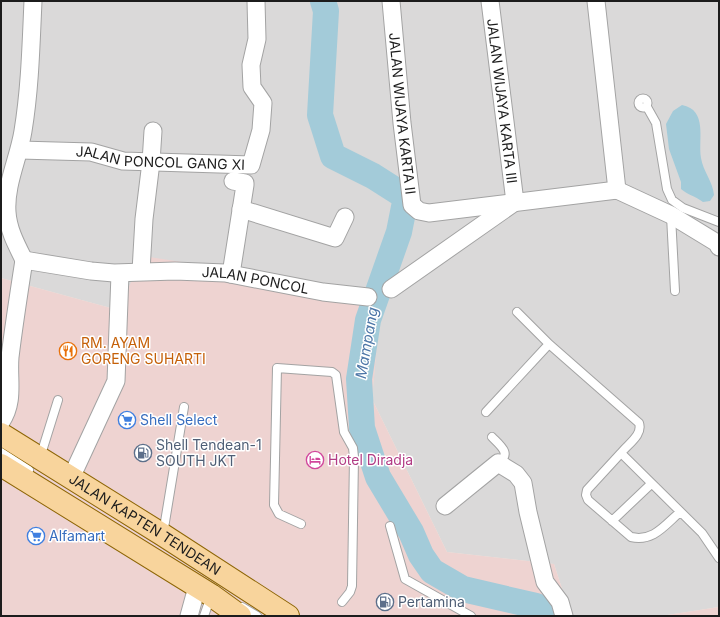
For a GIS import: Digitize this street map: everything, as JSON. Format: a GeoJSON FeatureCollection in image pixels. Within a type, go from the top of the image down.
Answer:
{"type":"FeatureCollection","features":[{"type":"Feature","properties":{"kind":"main road","name":"JALAN KAPTEN TENDEAN"},"geometry":{"type":"LineString","coordinates":[[1,434],[36,465],[71,478],[163,535],[288,616]]}},
{"type":"Feature","properties":{"kind":"main road","name":"JALAN KAPTEN TENDEAN"},"geometry":{"type":"LineString","coordinates":[[1,465],[204,591],[240,616]]}},
{"type":"Feature","properties":{"kind":"street"},"geometry":{"type":"LineString","coordinates":[[1,422],[6,414],[10,402],[10,359],[24,260],[10,231],[6,210],[6,181],[20,150],[28,101],[33,1]]}},
{"type":"Feature","properties":{"kind":"street","name":"JALAN PONCOL GANG XI"},"geometry":{"type":"LineString","coordinates":[[20,150],[91,152],[123,161],[251,165],[261,130],[263,103],[252,87],[251,65],[257,39],[256,1]]}},
{"type":"Feature","properties":{"kind":"street","name":"JALAN WIJAYA KARTA II"},"geometry":{"type":"LineString","coordinates":[[391,1],[402,123],[412,205],[419,211],[429,213],[515,202]]}},
{"type":"Feature","properties":{"kind":"street","name":"JALAN WIJAYA KARTA III"},"geometry":{"type":"LineString","coordinates":[[490,1],[515,202]]}},
{"type":"Feature","properties":{"kind":"street"},"geometry":{"type":"LineString","coordinates":[[596,1],[617,190]]}},
{"type":"Feature","properties":{"kind":"street"},"geometry":{"type":"LineString","coordinates":[[141,271],[144,219],[153,131]]}},
{"type":"Feature","properties":{"kind":"street"},"geometry":{"type":"LineString","coordinates":[[231,274],[245,182],[233,181]]}},
{"type":"Feature","properties":{"kind":"street"},"geometry":{"type":"LineString","coordinates":[[391,289],[515,202],[617,190],[671,215],[717,243],[719,247]]}},
{"type":"Feature","properties":{"kind":"street"},"geometry":{"type":"LineString","coordinates":[[241,209],[335,238],[345,217]]}},
{"type":"Feature","properties":{"kind":"street","name":"JALAN PONCOL"},"geometry":{"type":"LineString","coordinates":[[24,260],[91,272],[120,274],[141,271],[231,274],[323,292],[368,297]]}},
{"type":"Feature","properties":{"kind":"street"},"geometry":{"type":"LineString","coordinates":[[71,478],[116,381],[120,274]]}},
{"type":"Feature","properties":{"kind":"street"},"geometry":{"type":"LineString","coordinates":[[445,506],[498,463],[516,474],[523,483],[528,512],[545,582],[560,602],[564,616]]}},
{"type":"Feature","properties":{"kind":"street"},"geometry":{"type":"LineString","coordinates":[[189,616],[204,591]]}},
{"type":"Feature","properties":{"kind":"lane"},"geometry":{"type":"LineString","coordinates":[[647,106],[656,123],[667,189],[672,200],[683,208],[719,222]]}},
{"type":"Feature","properties":{"kind":"lane"},"geometry":{"type":"LineString","coordinates":[[671,215],[675,291]]}},
{"type":"Feature","properties":{"kind":"lane"},"geometry":{"type":"LineString","coordinates":[[517,312],[549,344],[639,423],[641,429],[639,434],[587,490],[586,495],[588,500],[632,538],[650,538],[680,512]]}},
{"type":"Feature","properties":{"kind":"lane"},"geometry":{"type":"LineString","coordinates":[[486,412],[549,344]]}},
{"type":"Feature","properties":{"kind":"lane"},"geometry":{"type":"LineString","coordinates":[[301,524],[279,514],[274,505],[277,368],[332,372],[336,375],[344,432],[353,448],[354,457],[352,586],[350,592],[342,602]]}},
{"type":"Feature","properties":{"kind":"lane"},"geometry":{"type":"LineString","coordinates":[[1,452],[36,465],[58,400]]}},
{"type":"Feature","properties":{"kind":"lane"},"geometry":{"type":"LineString","coordinates":[[163,535],[184,408]]}},
{"type":"Feature","properties":{"kind":"lane"},"geometry":{"type":"LineString","coordinates":[[492,437],[504,450],[506,455],[503,460],[498,463]]}},
{"type":"Feature","properties":{"kind":"lane"},"geometry":{"type":"LineString","coordinates":[[621,453],[702,533],[719,558]]}},
{"type":"Feature","properties":{"kind":"lane"},"geometry":{"type":"LineString","coordinates":[[612,521],[651,484]]}},
{"type":"Feature","properties":{"kind":"lane"},"geometry":{"type":"LineString","coordinates":[[390,526],[405,579],[471,616]]}},
{"type":"Feature","properties":{"kind":"lane"},"geometry":{"type":"LineString","coordinates":[[119,528],[257,616]]}},
{"type":"Feature","properties":{"kind":"lane"},"geometry":{"type":"LineString","coordinates":[[204,591],[204,616]]}},
{"type":"Feature","properties":{"kind":"shaded area"},"geometry":{"type":"Polygon","coordinates":[[[1,1],[719,1],[719,607],[661,616],[571,616],[554,564],[447,552],[372,399],[381,293],[118,310],[1,278],[1,1]]]}},
{"type":"Feature","properties":{"kind":"shaded area"},"geometry":{"type":"Polygon","coordinates":[[[143,256],[382,293],[372,399],[447,552],[554,564],[571,616],[1,616],[1,278],[118,310],[143,256]]]}},
{"type":"Feature","properties":{"kind":"shaded area"},"geometry":{"type":"Polygon","coordinates":[[[719,607],[719,616],[661,616],[719,607]]]}},
{"type":"Feature","properties":{"kind":"water"},"geometry":{"type":"Polygon","coordinates":[[[682,105],[690,108],[696,113],[699,119],[701,134],[701,158],[714,195],[710,201],[703,202],[681,189],[681,182],[669,149],[666,124],[673,111],[682,105]]]}},
{"type":"Feature","properties":{"kind":"waterway","name":"Mampang"},"geometry":{"type":"LineString","coordinates":[[323,1],[326,11],[320,115],[333,156],[373,176],[406,197],[399,232],[368,320],[359,379],[362,428],[378,477],[411,532],[421,555],[432,571],[463,589],[536,606],[543,616]]}},
{"type":"Feature","properties":{"kind":"place","name":"RM. AYAM GORENG SUHARTI"},"geometry":{"type":"Point","coordinates":[68,351]}},
{"type":"Feature","properties":{"kind":"place","name":"Shell Select"},"geometry":{"type":"Point","coordinates":[127,420]}},
{"type":"Feature","properties":{"kind":"place","name":"Shell Tendean-1 SOUTH JKT"},"geometry":{"type":"Point","coordinates":[143,453]}},
{"type":"Feature","properties":{"kind":"place","name":"Hotel Diradja"},"geometry":{"type":"Point","coordinates":[315,460]}},
{"type":"Feature","properties":{"kind":"place","name":"Alfamart"},"geometry":{"type":"Point","coordinates":[36,536]}},
{"type":"Feature","properties":{"kind":"place","name":"Pertamina"},"geometry":{"type":"Point","coordinates":[385,602]}}]}
